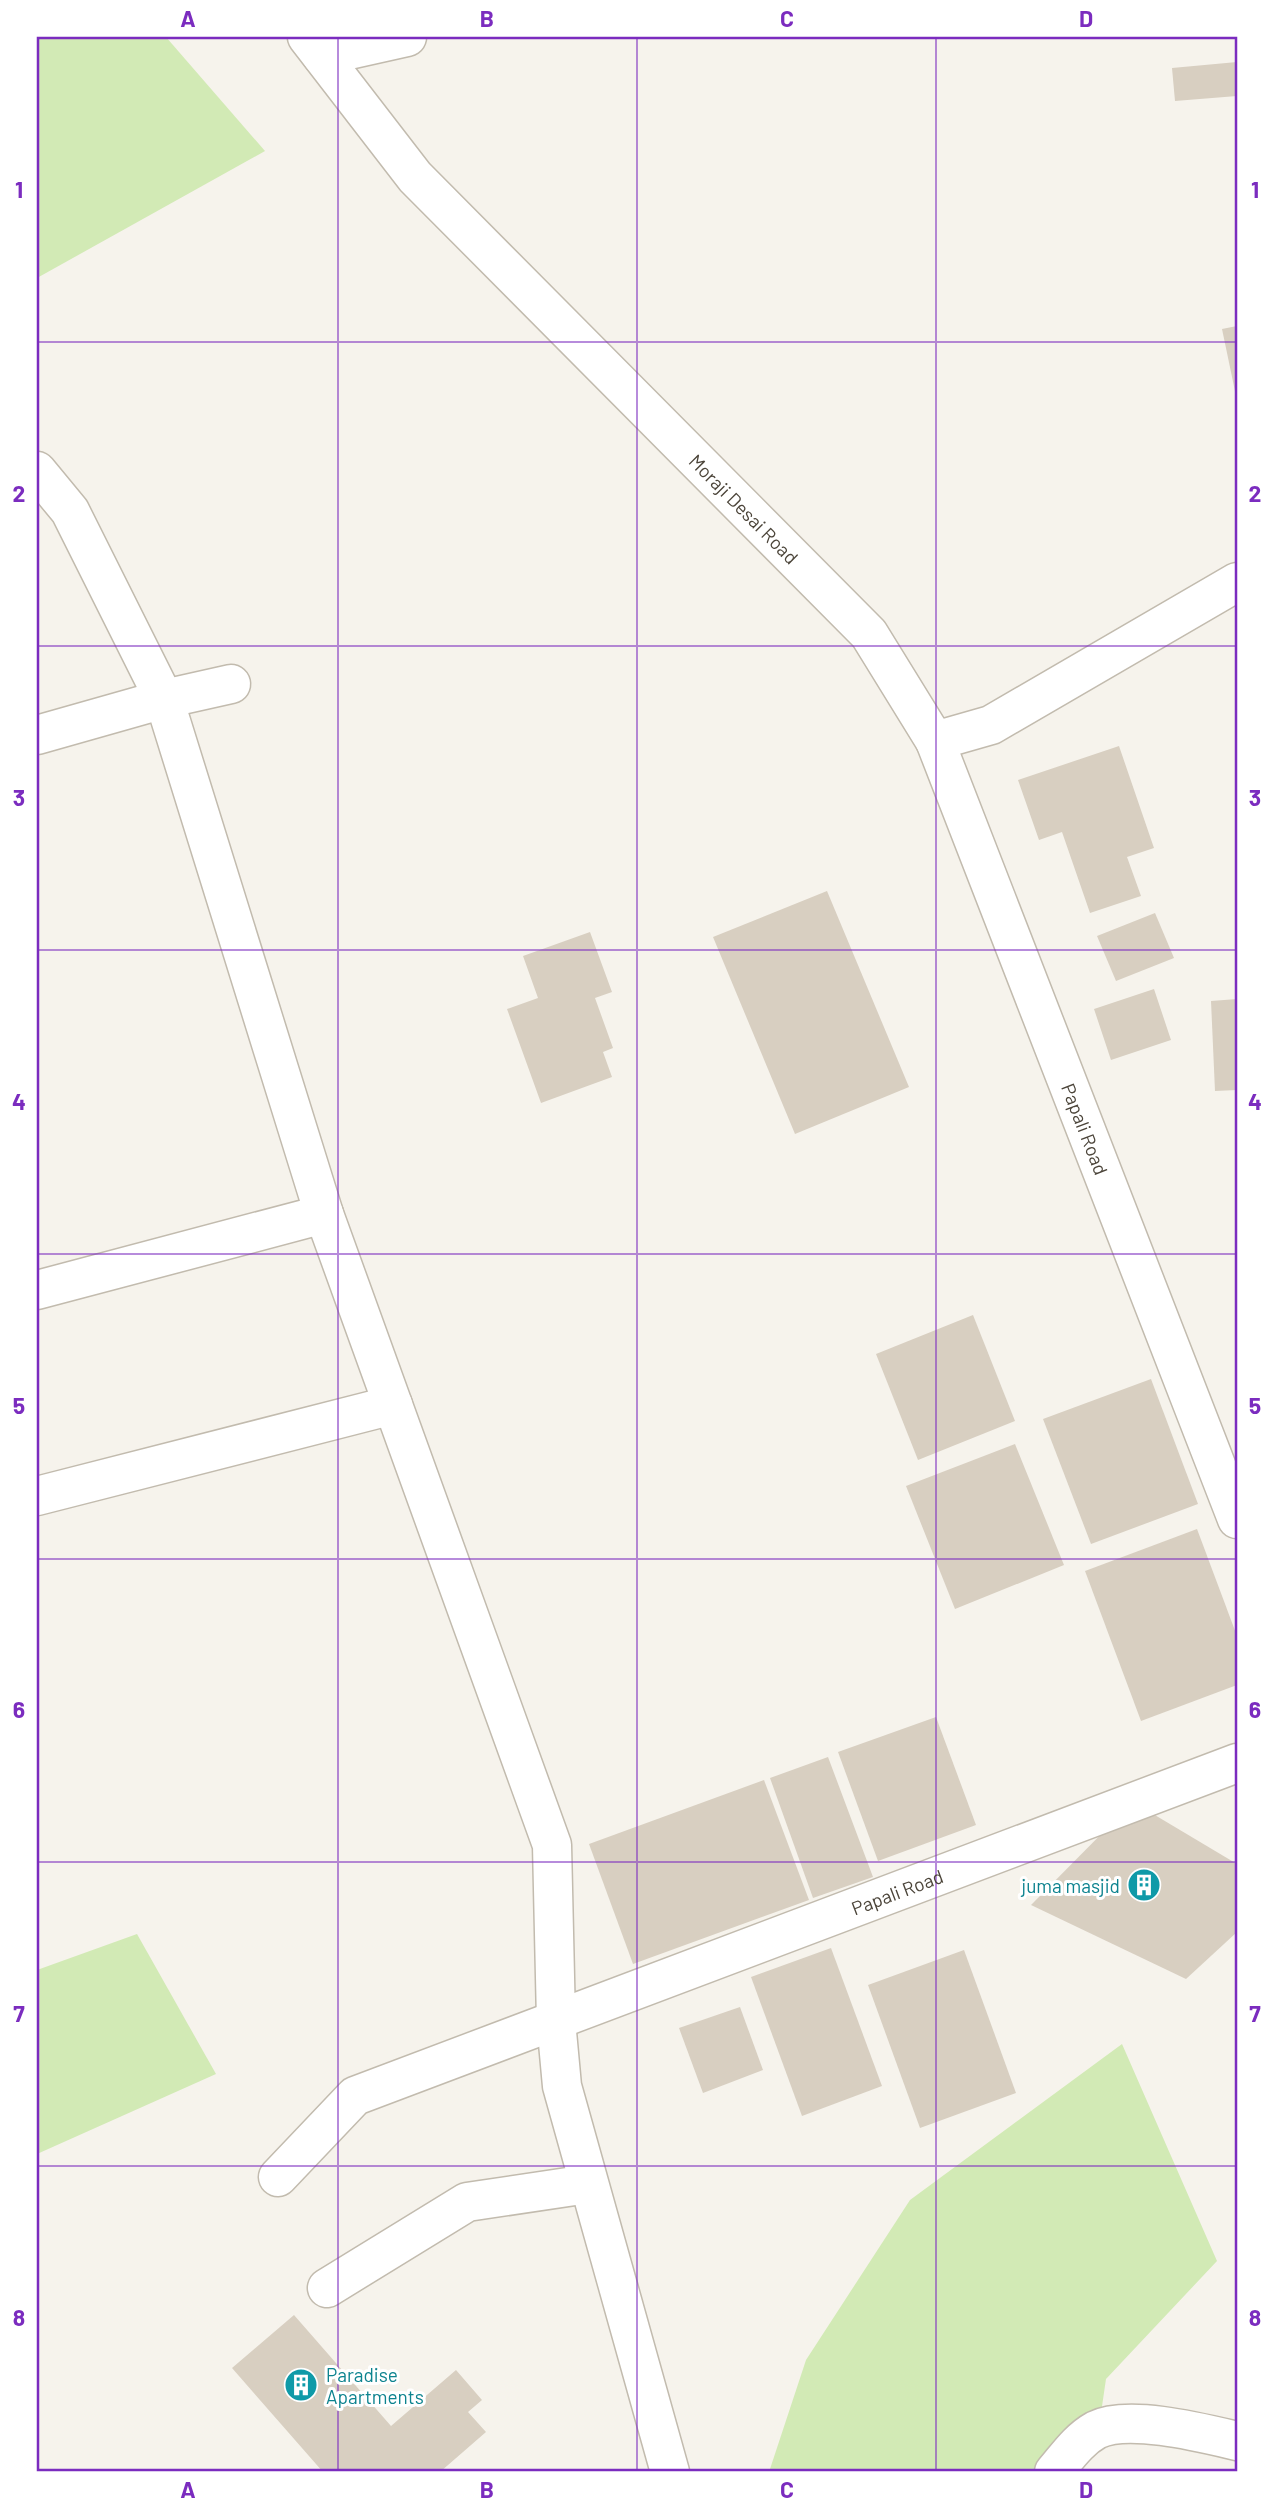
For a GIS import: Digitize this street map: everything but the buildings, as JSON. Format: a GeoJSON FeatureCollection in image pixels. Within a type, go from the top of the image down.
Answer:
{"type":"FeatureCollection","features":[{"type":"Feature","properties":{"kind":"street"},"geometry":{"type":"LineString","coordinates":[[315,47],[407,37]]}},
{"type":"Feature","properties":{"kind":"street","name":"Moraji Desai Road"},"geometry":{"type":"LineString","coordinates":[[315,47],[415,177],[869,634],[935,741]]}},
{"type":"Feature","properties":{"kind":"street"},"geometry":{"type":"LineString","coordinates":[[37,471],[70,511],[164,699],[324,1214],[552,1844],[556,2021],[562,2086],[670,2472]]}},
{"type":"Feature","properties":{"kind":"street"},"geometry":{"type":"LineString","coordinates":[[935,741],[990,725],[1237,582]]}},
{"type":"Feature","properties":{"kind":"street"},"geometry":{"type":"LineString","coordinates":[[37,735],[164,699],[231,684]]}},
{"type":"Feature","properties":{"kind":"street","name":"Papali Road"},"geometry":{"type":"LineString","coordinates":[[935,741],[1237,1519]]}},
{"type":"Feature","properties":{"kind":"street"},"geometry":{"type":"LineString","coordinates":[[37,1290],[324,1214]]}},
{"type":"Feature","properties":{"kind":"street"},"geometry":{"type":"LineString","coordinates":[[37,1496],[393,1405]]}},
{"type":"Feature","properties":{"kind":"street","name":"Papali Road"},"geometry":{"type":"LineString","coordinates":[[278,2177],[355,2096],[1237,1763]]}},
{"type":"Feature","properties":{"kind":"street"},"geometry":{"type":"LineString","coordinates":[[327,2288],[467,2202],[588,2184]]}},
{"type":"Feature","properties":{"kind":"street"},"geometry":{"type":"LineString","coordinates":[[1054,2472],[1081,2440],[1099,2429],[1119,2424],[1182,2428],[1237,2441]]}},
{"type":"Feature","properties":{"kind":"green space"},"geometry":{"type":"Polygon","coordinates":[[[37,37],[166,37],[265,151],[37,278],[37,37]]]}},
{"type":"Feature","properties":{"kind":"green space"},"geometry":{"type":"Polygon","coordinates":[[[137,1934],[216,2074],[37,2154],[37,1970],[137,1934]]]}},
{"type":"Feature","properties":{"kind":"green space"},"geometry":{"type":"Polygon","coordinates":[[[1122,2044],[1217,2261],[1106,2379],[1100,2420],[1048,2472],[769,2472],[806,2360],[910,2200],[1122,2044]]]}},
{"type":"Feature","properties":{"kind":"place","name":"juma masjid"},"geometry":{"type":"Point","coordinates":[1144,1885]}},
{"type":"Feature","properties":{"kind":"place","name":"Paradise Apartments"},"geometry":{"type":"Point","coordinates":[301,2385]}}]}
